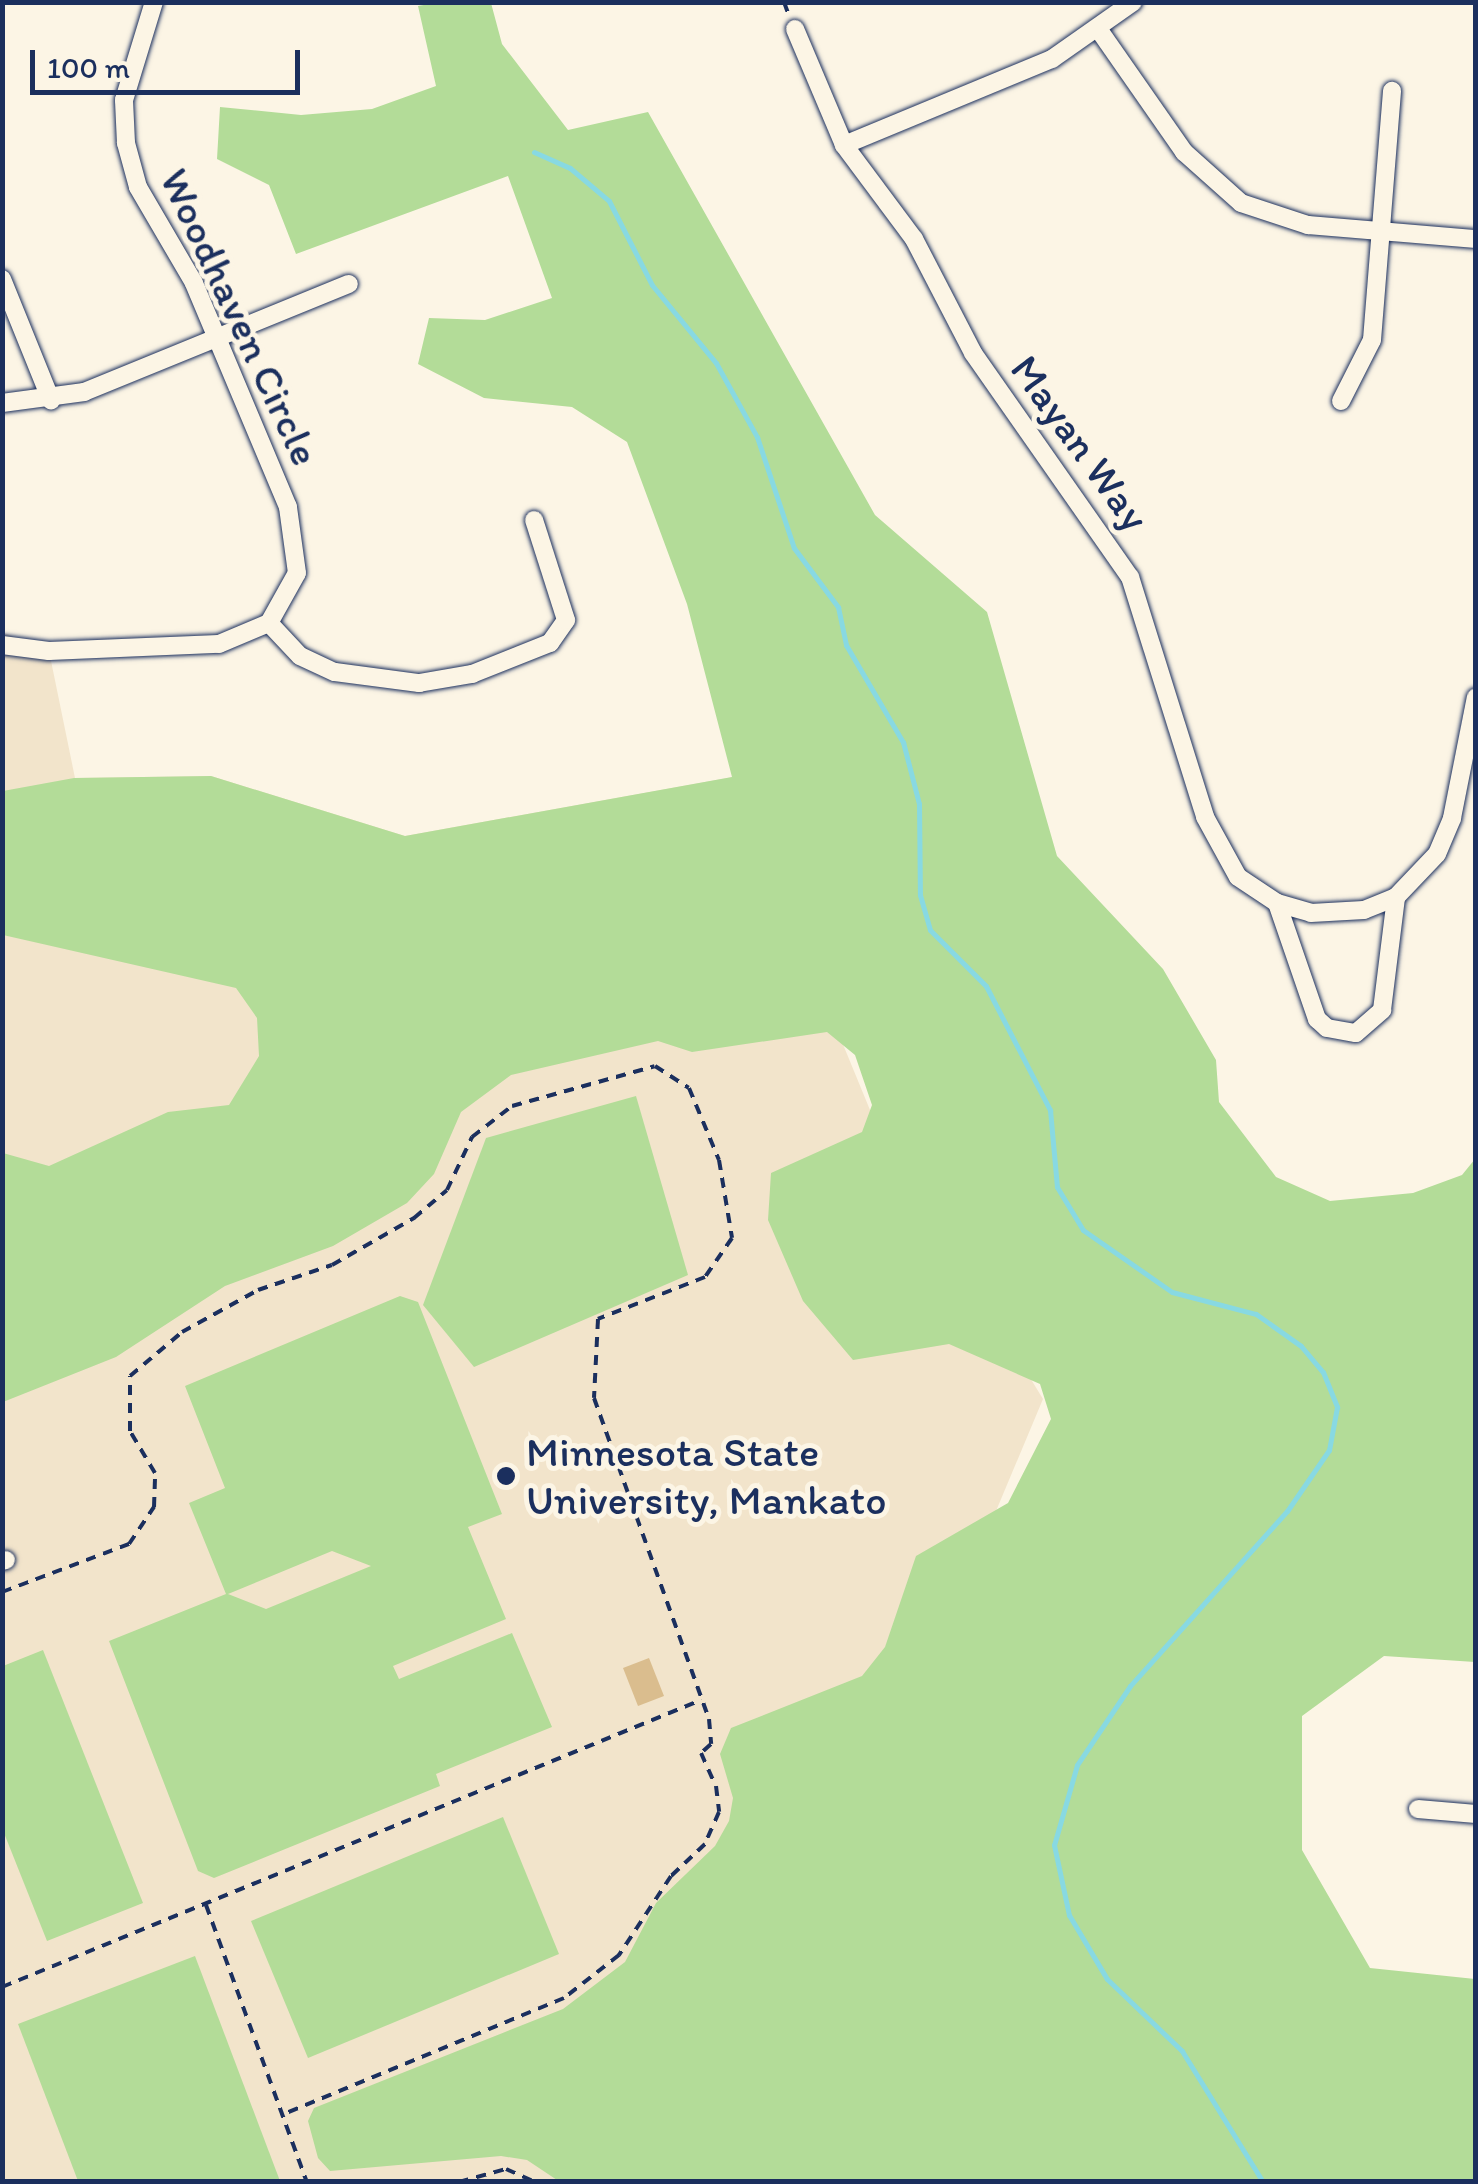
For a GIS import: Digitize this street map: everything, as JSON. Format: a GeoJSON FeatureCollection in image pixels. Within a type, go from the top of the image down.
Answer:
{"type":"FeatureCollection","features":[{"type":"Feature","properties":{"kind":"street","name":"Woodhaven Circle"},"geometry":{"type":"LineString","coordinates":[[154,2],[124,100],[126,143],[138,187],[218,336],[294,522],[298,573],[269,623]]}},
{"type":"Feature","properties":{"kind":"street"},"geometry":{"type":"LineString","coordinates":[[844,145],[1025,72],[1098,30],[1132,2]]}},
{"type":"Feature","properties":{"kind":"street","name":"Mayan Way"},"geometry":{"type":"LineString","coordinates":[[795,29],[844,145],[914,239],[972,352],[1112,543],[1145,612],[1214,840],[1238,877],[1276,903],[1340,913],[1396,897]]}},
{"type":"Feature","properties":{"kind":"street"},"geometry":{"type":"LineString","coordinates":[[1098,30],[1184,152],[1241,203],[1308,225],[1476,239]]}},
{"type":"Feature","properties":{"kind":"street"},"geometry":{"type":"LineString","coordinates":[[1341,401],[1372,340],[1392,91]]}},
{"type":"Feature","properties":{"kind":"street"},"geometry":{"type":"LineString","coordinates":[[2,280],[51,400]]}},
{"type":"Feature","properties":{"kind":"street"},"geometry":{"type":"LineString","coordinates":[[2,402],[51,400],[349,284]]}},
{"type":"Feature","properties":{"kind":"street"},"geometry":{"type":"LineString","coordinates":[[2,645],[49,652],[219,644],[269,623],[300,656],[336,672],[419,683],[472,674],[550,643],[563,628],[568,609],[534,520]]}},
{"type":"Feature","properties":{"kind":"street"},"geometry":{"type":"LineString","coordinates":[[1276,903],[1317,1018],[1340,1033],[1356,1032],[1382,1010],[1396,897],[1437,854],[1452,818],[1476,698]]}},
{"type":"Feature","properties":{"kind":"street"},"geometry":{"type":"LineString","coordinates":[[1418,1808],[1476,1814]]}},
{"type":"Feature","properties":{"kind":"path"},"geometry":{"type":"LineString","coordinates":[[2,1592],[130,1544],[154,1508],[154,1473],[130,1431],[130,1376],[182,1332],[258,1290],[332,1265],[414,1218],[447,1190],[472,1136],[512,1106],[655,1066],[689,1088],[719,1160],[732,1238],[705,1277],[598,1319],[594,1398],[702,1700],[711,1744],[701,1753],[716,1786],[719,1812],[705,1844],[671,1876],[620,1956],[564,1998],[286,2113]]}},
{"type":"Feature","properties":{"kind":"path"},"geometry":{"type":"LineString","coordinates":[[2,1987],[702,1700]]}},
{"type":"Feature","properties":{"kind":"path"},"geometry":{"type":"LineString","coordinates":[[206,1905],[286,2113],[306,2182]]}},
{"type":"Feature","properties":{"kind":"path"},"geometry":{"type":"LineString","coordinates":[[459,2182],[506,2169],[535,2182]]}},
{"type":"Feature","properties":{"kind":"shaded area","name":"Minnesota State University, Mankato"},"geometry":{"type":"Polygon","coordinates":[[[2,632],[49,651],[75,778],[211,776],[405,836],[733,777],[877,1127],[1043,1399],[978,1554],[655,2181],[3,2181],[2,632]]]}},
{"type":"Feature","properties":{"kind":"green space"},"geometry":{"type":"Polygon","coordinates":[[[491,3],[502,44],[568,130],[648,112],[875,515],[987,612],[1057,856],[1163,969],[1216,1060],[1219,1102],[1276,1177],[1330,1201],[1413,1193],[1462,1175],[1475,1159],[1475,1662],[1384,1656],[1302,1716],[1302,1850],[1370,1968],[1475,1979],[1475,2181],[560,2182],[527,2160],[501,2156],[330,2171],[318,2158],[308,2121],[314,2108],[563,2009],[625,1962],[656,1903],[715,1846],[729,1821],[733,1798],[720,1754],[731,1728],[862,1676],[885,1647],[916,1556],[1008,1503],[1051,1419],[1040,1384],[949,1344],[853,1360],[803,1301],[768,1220],[771,1173],[862,1132],[872,1105],[855,1055],[827,1032],[692,1052],[658,1041],[511,1075],[461,1112],[434,1174],[407,1203],[333,1246],[225,1286],[116,1357],[3,1402],[3,1153],[49,1166],[168,1112],[229,1105],[259,1056],[257,1018],[236,988],[3,935],[3,791],[74,778],[211,776],[405,836],[732,777],[687,604],[627,442],[572,407],[484,398],[418,364],[429,318],[485,320],[552,298],[508,176],[296,254],[269,185],[217,159],[220,107],[301,115],[372,109],[436,86],[418,6],[491,3]]]}},
{"type":"Feature","properties":{"kind":"green space"},"geometry":{"type":"Polygon","coordinates":[[[636,1096],[688,1275],[474,1367],[423,1305],[486,1138],[636,1096]]]}},
{"type":"Feature","properties":{"kind":"green space"},"geometry":{"type":"Polygon","coordinates":[[[400,1296],[418,1302],[502,1514],[468,1527],[506,1619],[393,1666],[399,1679],[512,1633],[552,1727],[436,1774],[440,1786],[214,1878],[198,1871],[109,1641],[226,1594],[189,1503],[225,1488],[185,1386],[400,1296]],[[332,1551],[228,1594],[266,1609],[371,1566],[332,1551]]]}},
{"type":"Feature","properties":{"kind":"green space"},"geometry":{"type":"Polygon","coordinates":[[[43,1650],[143,1903],[47,1941],[2,1828],[3,1666],[43,1650]]]}},
{"type":"Feature","properties":{"kind":"green space"},"geometry":{"type":"Polygon","coordinates":[[[503,1817],[559,1954],[308,2058],[251,1921],[503,1817]]]}},
{"type":"Feature","properties":{"kind":"green space"},"geometry":{"type":"Polygon","coordinates":[[[195,1956],[280,2181],[78,2181],[18,2024],[195,1956]]]}},
{"type":"Feature","properties":{"kind":"building"},"geometry":{"type":"Polygon","coordinates":[[[649,1658],[664,1696],[638,1706],[623,1668],[649,1658]]]}},
{"type":"Feature","properties":{"kind":"waterway"},"geometry":{"type":"LineString","coordinates":[[534,152],[570,168],[609,201],[652,285],[716,363],[757,437],[794,548],[838,607],[846,645],[903,742],[919,804],[920,895],[930,930],[986,986],[1050,1110],[1057,1187],[1083,1230],[1172,1292],[1256,1314],[1301,1346],[1323,1372],[1337,1407],[1329,1450],[1287,1511],[1130,1686],[1077,1765],[1054,1845],[1069,1915],[1107,1979],[1182,2051],[1263,2182]]}},
{"type":"Feature","properties":{"kind":"place","name":"Minnesota State University, Mankato"},"geometry":{"type":"Point","coordinates":[506,1476]}}]}
